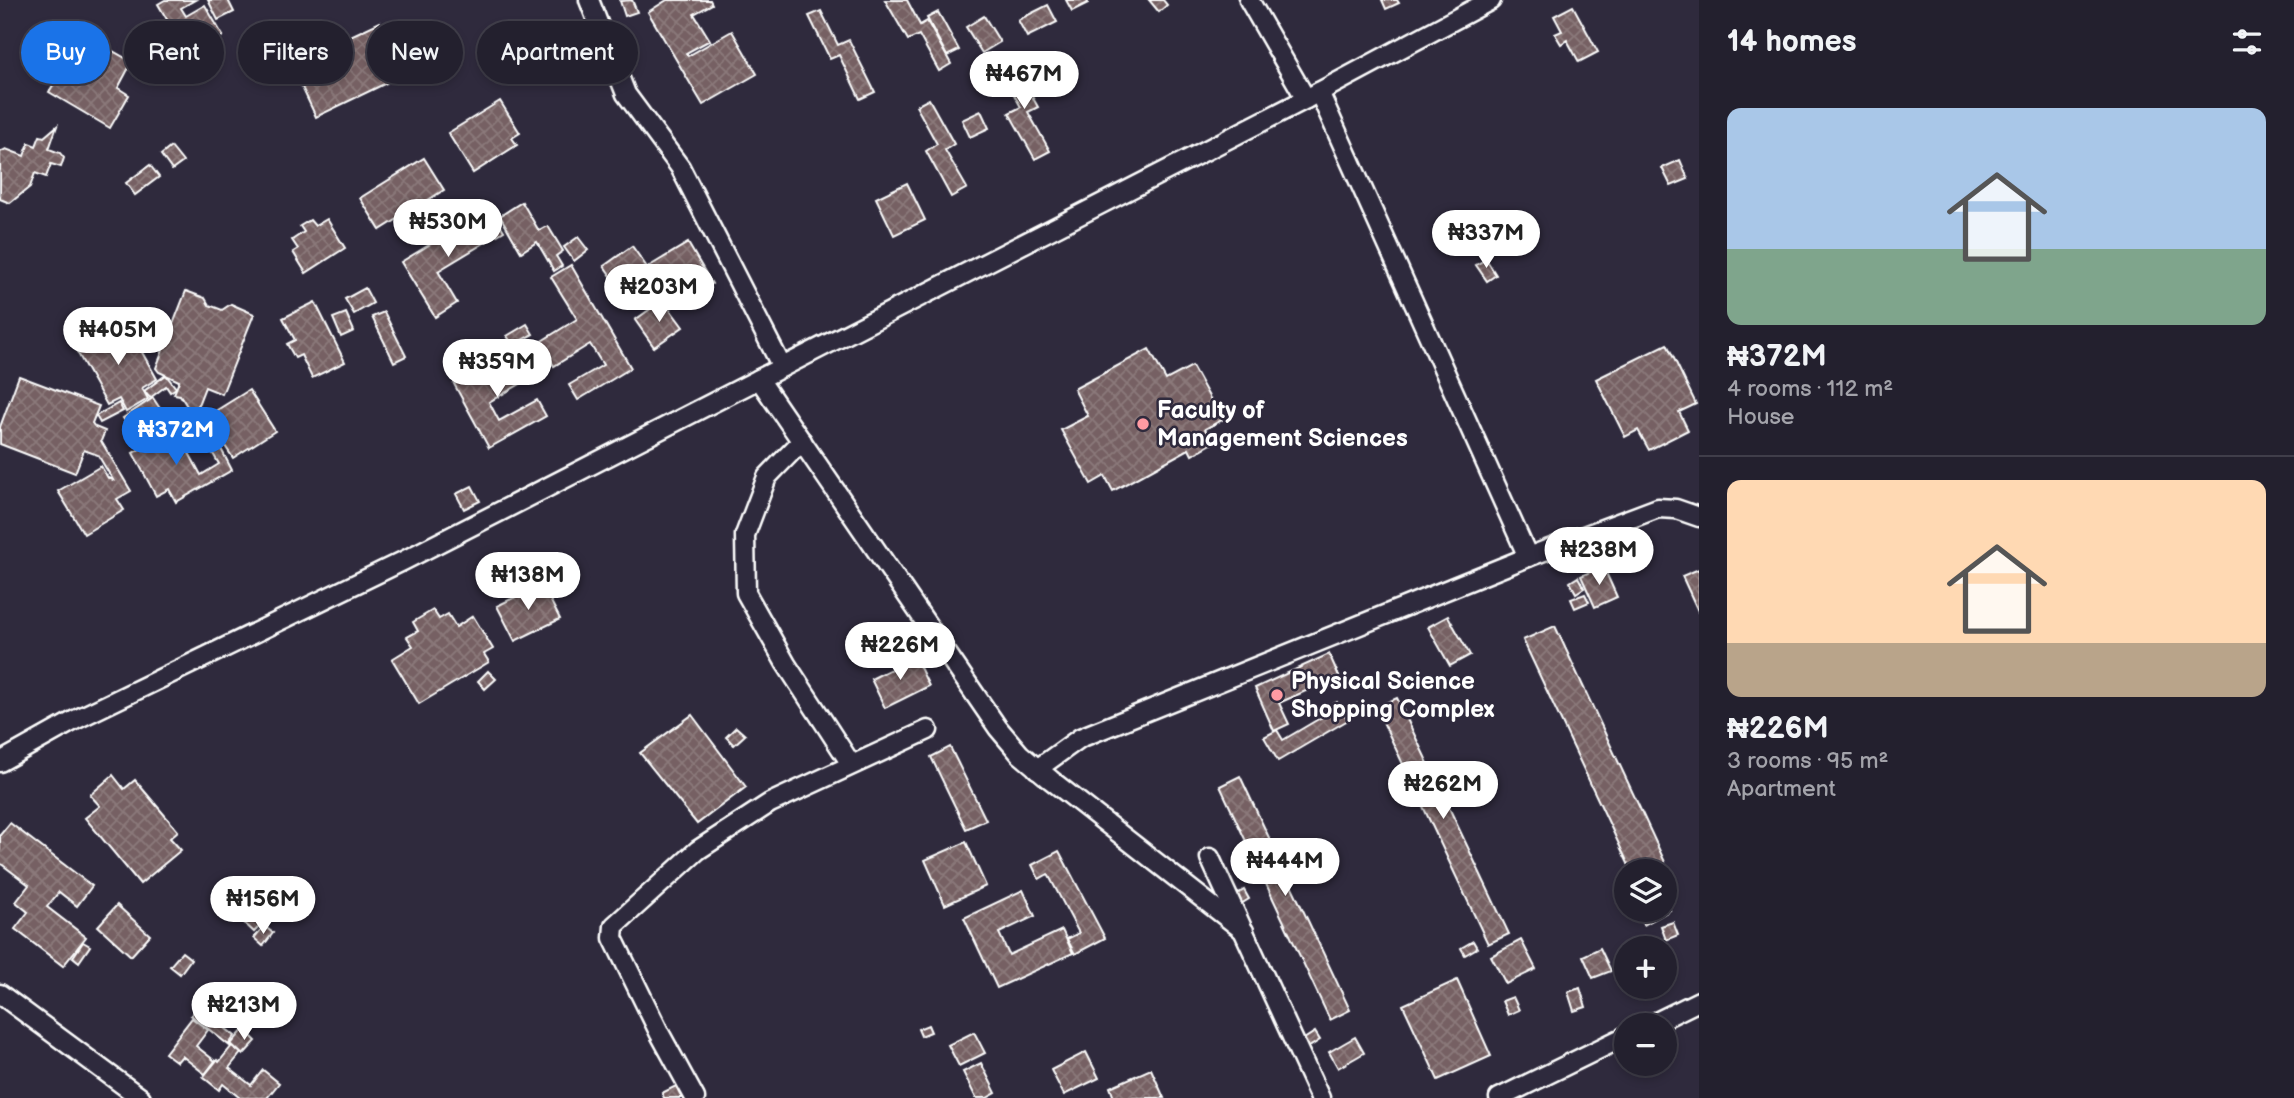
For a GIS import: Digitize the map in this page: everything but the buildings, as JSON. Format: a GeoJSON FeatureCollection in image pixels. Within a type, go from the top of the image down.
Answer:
{"type":"FeatureCollection","features":[{"type":"Feature","properties":{"kind":"street"},"geometry":{"type":"LineString","coordinates":[[589,0],[626,94],[680,167],[782,367]]}},
{"type":"Feature","properties":{"kind":"street"},"geometry":{"type":"LineString","coordinates":[[1249,0],[1312,96],[1528,557]]}},
{"type":"Feature","properties":{"kind":"street"},"geometry":{"type":"LineString","coordinates":[[0,762],[75,720],[403,561],[1312,96],[1491,0]]}},
{"type":"Feature","properties":{"kind":"street"},"geometry":{"type":"LineString","coordinates":[[759,379],[998,728],[1020,754],[1244,931]]}},
{"type":"Feature","properties":{"kind":"street"},"geometry":{"type":"LineString","coordinates":[[802,442],[767,477],[745,535],[746,593],[786,664],[852,764]]}},
{"type":"Feature","properties":{"kind":"street"},"geometry":{"type":"LineString","coordinates":[[1037,769],[1080,738],[1528,557],[1658,508],[1676,509],[1699,517]]}},
{"type":"Feature","properties":{"kind":"street"},"geometry":{"type":"LineString","coordinates":[[695,1098],[613,938],[614,926],[698,850],[770,803],[928,730]]}},
{"type":"Feature","properties":{"kind":"street"},"geometry":{"type":"LineString","coordinates":[[1210,858],[1320,1098]]}},
{"type":"Feature","properties":{"kind":"street"},"geometry":{"type":"LineString","coordinates":[[0,994],[141,1098]]}},
{"type":"Feature","properties":{"kind":"street"},"geometry":{"type":"LineString","coordinates":[[1675,1013],[1699,1001]]}},
{"type":"Feature","properties":{"kind":"street"},"geometry":{"type":"LineString","coordinates":[[1499,1098],[1614,1043]]}},
{"type":"Feature","properties":{"kind":"place","name":"Faculty of Management Sciences"},"geometry":{"type":"Point","coordinates":[1143,424]}},
{"type":"Feature","properties":{"kind":"place","name":"Physical Science Shopping Complex"},"geometry":{"type":"Point","coordinates":[1277,695]}}]}
